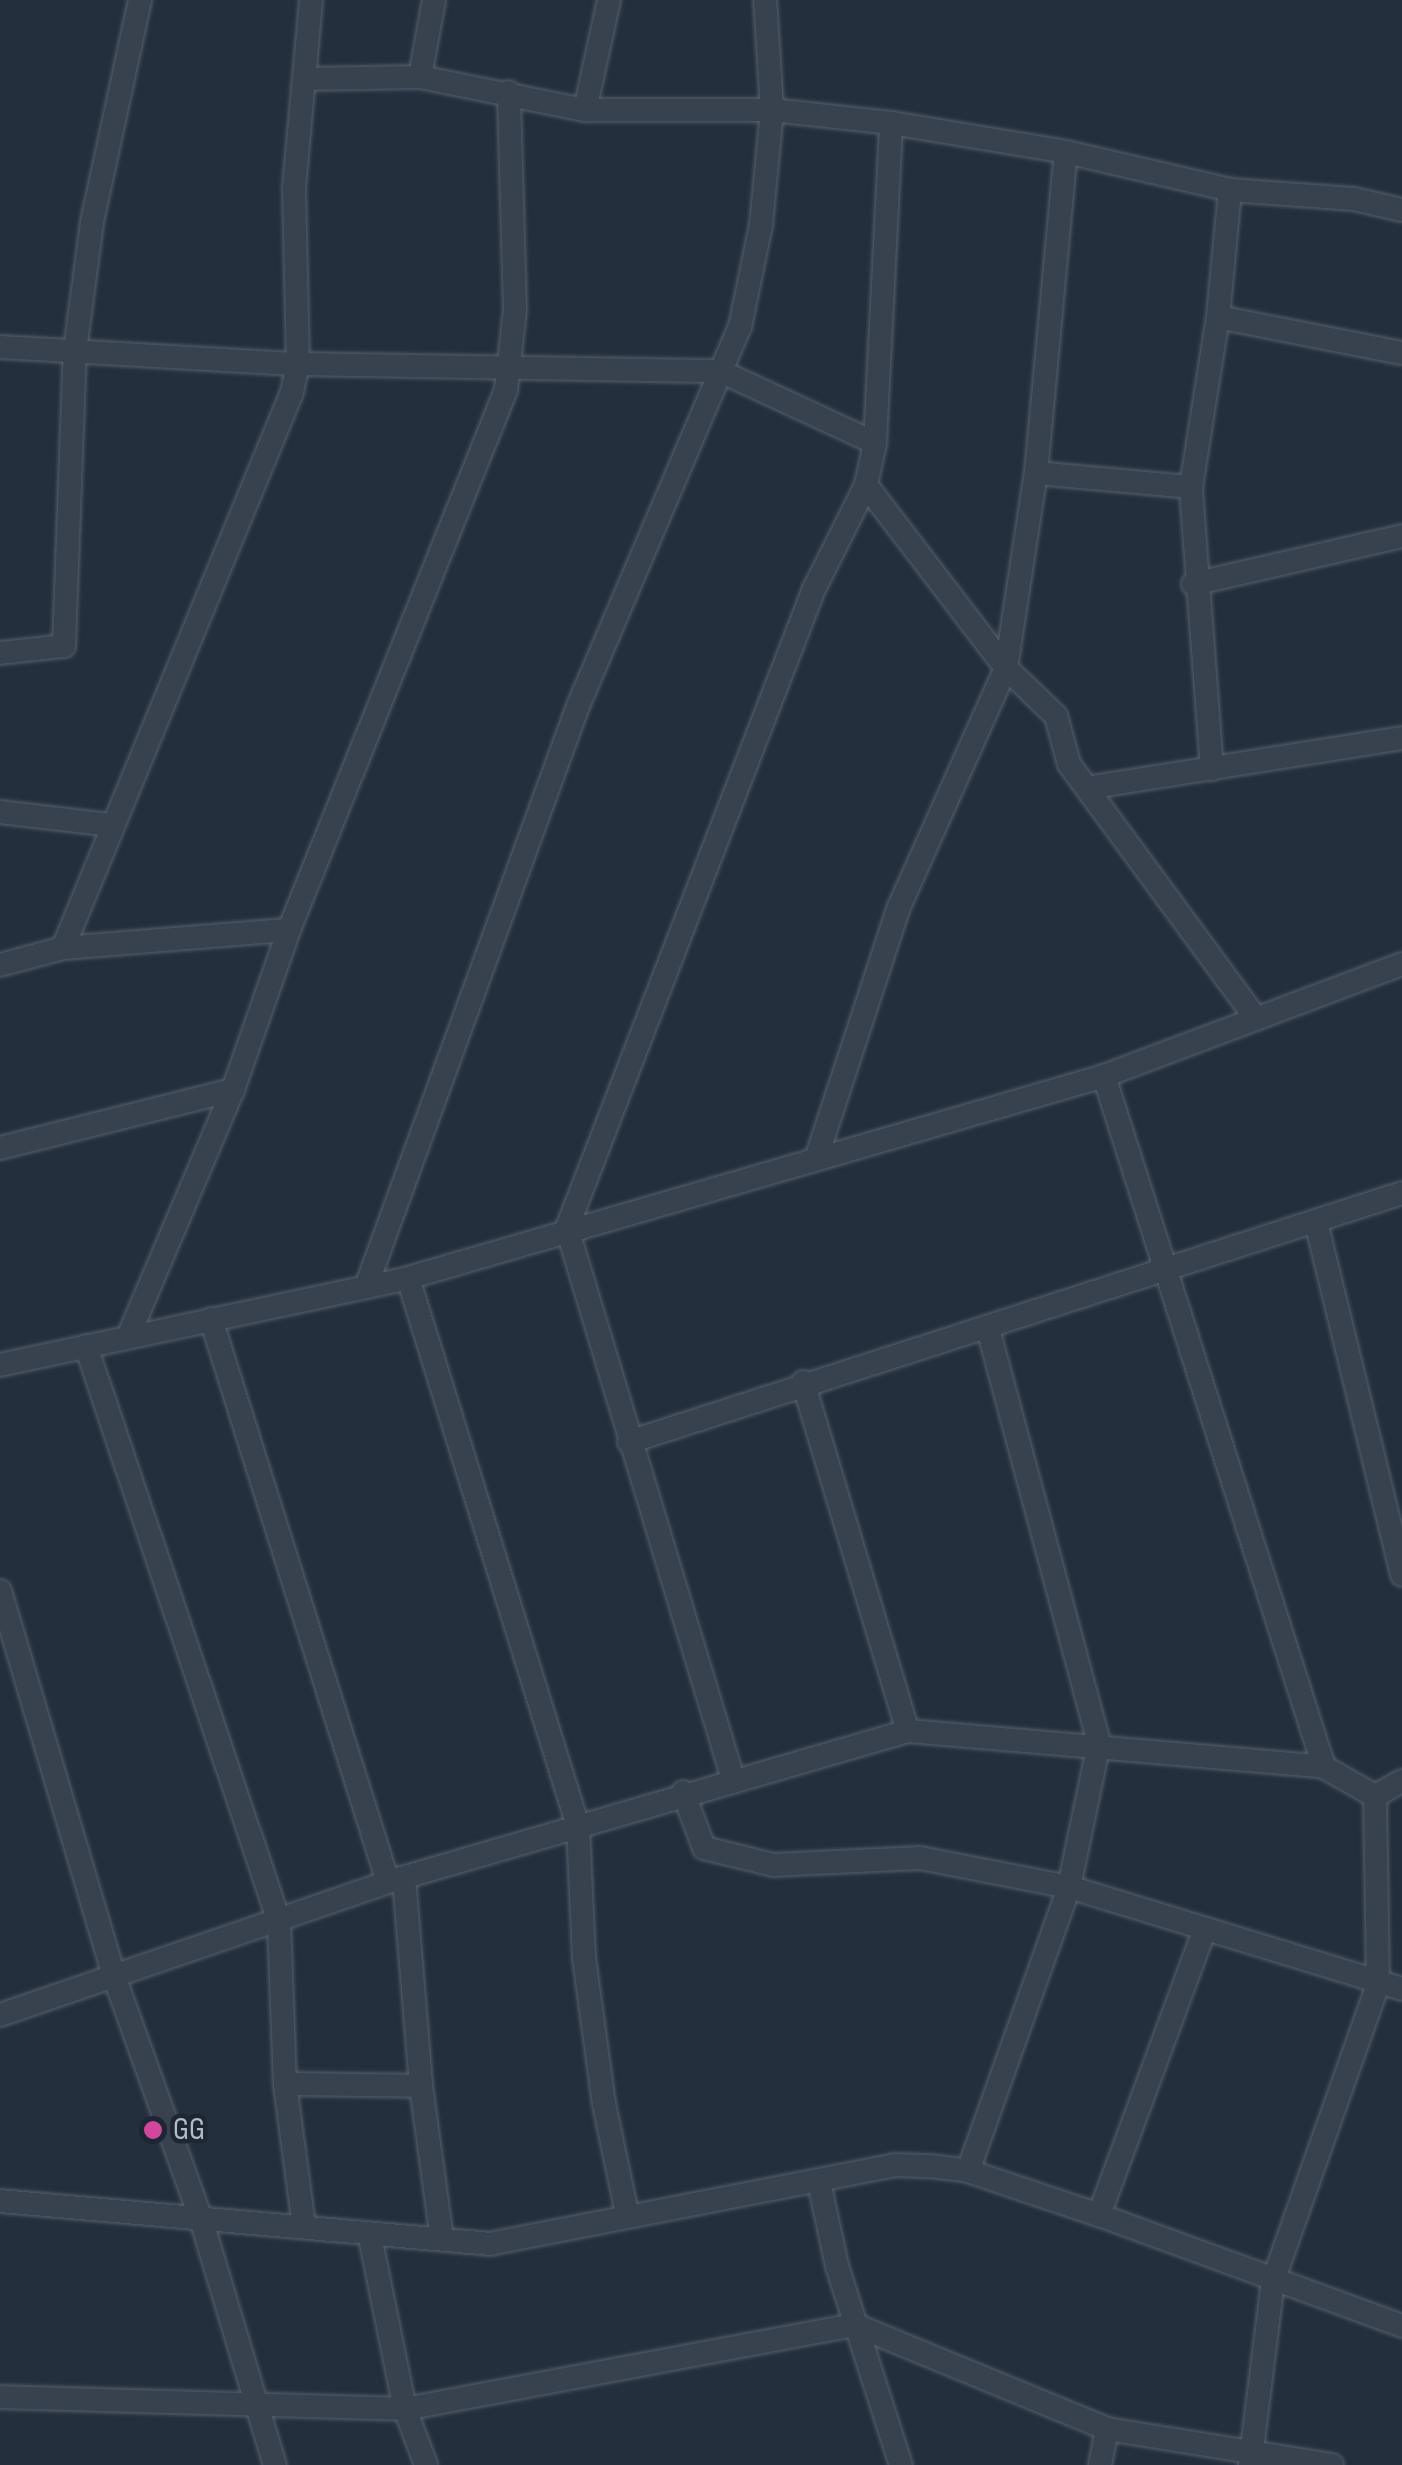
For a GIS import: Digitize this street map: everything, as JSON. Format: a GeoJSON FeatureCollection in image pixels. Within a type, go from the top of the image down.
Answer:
{"type":"FeatureCollection","features":[{"type":"Feature","properties":{"kind":"street"},"geometry":{"type":"LineString","coordinates":[[0,653],[64,646],[75,350],[92,222],[140,0]]}},
{"type":"Feature","properties":{"kind":"street"},"geometry":{"type":"LineString","coordinates":[[63,948],[111,825],[272,448],[298,364],[294,188],[311,0]]}},
{"type":"Feature","properties":{"kind":"street"},"geometry":{"type":"LineString","coordinates":[[420,77],[434,0]]}},
{"type":"Feature","properties":{"kind":"street"},"geometry":{"type":"LineString","coordinates":[[584,110],[608,0]]}},
{"type":"Feature","properties":{"kind":"street"},"geometry":{"type":"LineString","coordinates":[[366,1288],[564,742],[720,371],[753,273],[772,110],[766,0]]}},
{"type":"Feature","properties":{"kind":"street"},"geometry":{"type":"LineString","coordinates":[[305,79],[420,77],[584,110],[772,110],[891,124],[1066,152],[1230,190],[1354,199],[1402,210]]}},
{"type":"Feature","properties":{"kind":"street"},"geometry":{"type":"LineString","coordinates":[[128,1337],[232,1090],[289,930],[512,368],[509,92]]}},
{"type":"Feature","properties":{"kind":"street"},"geometry":{"type":"LineString","coordinates":[[733,1779],[567,1228],[814,588],[866,484],[875,444],[891,124]]}},
{"type":"Feature","properties":{"kind":"street"},"geometry":{"type":"LineString","coordinates":[[816,1159],[899,908],[1006,668],[1036,474],[1066,152]]}},
{"type":"Feature","properties":{"kind":"street"},"geometry":{"type":"LineString","coordinates":[[1212,769],[1193,584],[1191,487],[1218,317],[1230,190]]}},
{"type":"Feature","properties":{"kind":"street"},"geometry":{"type":"LineString","coordinates":[[1218,317],[1402,352]]}},
{"type":"Feature","properties":{"kind":"street"},"geometry":{"type":"LineString","coordinates":[[0,347],[298,364],[720,371],[875,444]]}},
{"type":"Feature","properties":{"kind":"street"},"geometry":{"type":"LineString","coordinates":[[1036,474],[1191,487]]}},
{"type":"Feature","properties":{"kind":"street"},"geometry":{"type":"LineString","coordinates":[[866,484],[1006,668],[1056,716],[1069,764],[1256,1018]]}},
{"type":"Feature","properties":{"kind":"street"},"geometry":{"type":"LineString","coordinates":[[1193,584],[1402,536]]}},
{"type":"Feature","properties":{"kind":"street"},"geometry":{"type":"LineString","coordinates":[[1087,788],[1402,738]]}},
{"type":"Feature","properties":{"kind":"street"},"geometry":{"type":"LineString","coordinates":[[0,812],[111,825]]}},
{"type":"Feature","properties":{"kind":"street"},"geometry":{"type":"LineString","coordinates":[[0,965],[63,948],[289,930]]}},
{"type":"Feature","properties":{"kind":"street"},"geometry":{"type":"LineString","coordinates":[[0,1365],[408,1278],[567,1228],[1104,1076],[1402,964]]}},
{"type":"Feature","properties":{"kind":"street"},"geometry":{"type":"LineString","coordinates":[[1104,1076],[1324,1766]]}},
{"type":"Feature","properties":{"kind":"street"},"geometry":{"type":"LineString","coordinates":[[0,1148],[232,1090]]}},
{"type":"Feature","properties":{"kind":"street"},"geometry":{"type":"LineString","coordinates":[[629,1442],[803,1382],[988,1328],[1167,1268],[1317,1226],[1402,1194]]}},
{"type":"Feature","properties":{"kind":"street"},"geometry":{"type":"LineString","coordinates":[[1317,1226],[1402,1575]]}},
{"type":"Feature","properties":{"kind":"street"},"geometry":{"type":"LineString","coordinates":[[408,1278],[578,1826],[584,1958],[627,2214]]}},
{"type":"Feature","properties":{"kind":"street"},"geometry":{"type":"LineString","coordinates":[[211,1319],[396,1880],[442,2239]]}},
{"type":"Feature","properties":{"kind":"street"},"geometry":{"type":"LineString","coordinates":[[968,2171],[1069,1886],[1099,1743],[988,1328]]}},
{"type":"Feature","properties":{"kind":"street"},"geometry":{"type":"LineString","coordinates":[[86,1346],[279,1921],[285,2084],[304,2226]]}},
{"type":"Feature","properties":{"kind":"street"},"geometry":{"type":"LineString","coordinates":[[803,1382],[908,1732]]}},
{"type":"Feature","properties":{"kind":"street"},"geometry":{"type":"LineString","coordinates":[[0,1590],[114,1976],[201,2220],[274,2465]]}},
{"type":"Feature","properties":{"kind":"street"},"geometry":{"type":"LineString","coordinates":[[0,2015],[396,1880],[683,1792],[908,1732],[1099,1743],[1324,1766],[1375,1796]]}},
{"type":"Feature","properties":{"kind":"street"},"geometry":{"type":"LineString","coordinates":[[1375,1796],[1402,1781]]}},
{"type":"Feature","properties":{"kind":"street"},"geometry":{"type":"LineString","coordinates":[[683,1792],[704,1848],[773,1866],[920,1858],[1069,1886],[1378,1985],[1402,1989]]}},
{"type":"Feature","properties":{"kind":"street"},"geometry":{"type":"LineString","coordinates":[[1251,2459],[1273,2282],[1378,1985],[1375,1796]]}},
{"type":"Feature","properties":{"kind":"street"},"geometry":{"type":"LineString","coordinates":[[1099,2216],[1205,1929]]}},
{"type":"Feature","properties":{"kind":"street"},"geometry":{"type":"LineString","coordinates":[[285,2084],[420,2086]]}},
{"type":"Feature","properties":{"kind":"street"},"geometry":{"type":"LineString","coordinates":[[0,2201],[304,2226],[370,2237],[489,2244],[627,2214],[820,2182],[894,2165],[968,2171],[1402,2326]]}},
{"type":"Feature","properties":{"kind":"street"},"geometry":{"type":"LineString","coordinates":[[820,2182],[855,2325],[901,2465]]}},
{"type":"Feature","properties":{"kind":"street"},"geometry":{"type":"LineString","coordinates":[[370,2237],[406,2409],[426,2465]]}},
{"type":"Feature","properties":{"kind":"street"},"geometry":{"type":"LineString","coordinates":[[0,2397],[258,2409],[406,2409],[855,2325],[1107,2429],[1251,2459],[1332,2465]]}},
{"type":"Feature","properties":{"kind":"street"},"geometry":{"type":"LineString","coordinates":[[1100,2465],[1107,2429]]}},
{"type":"Feature","properties":{"kind":"place","name":"GG"},"geometry":{"type":"Point","coordinates":[153,2130]}}]}
